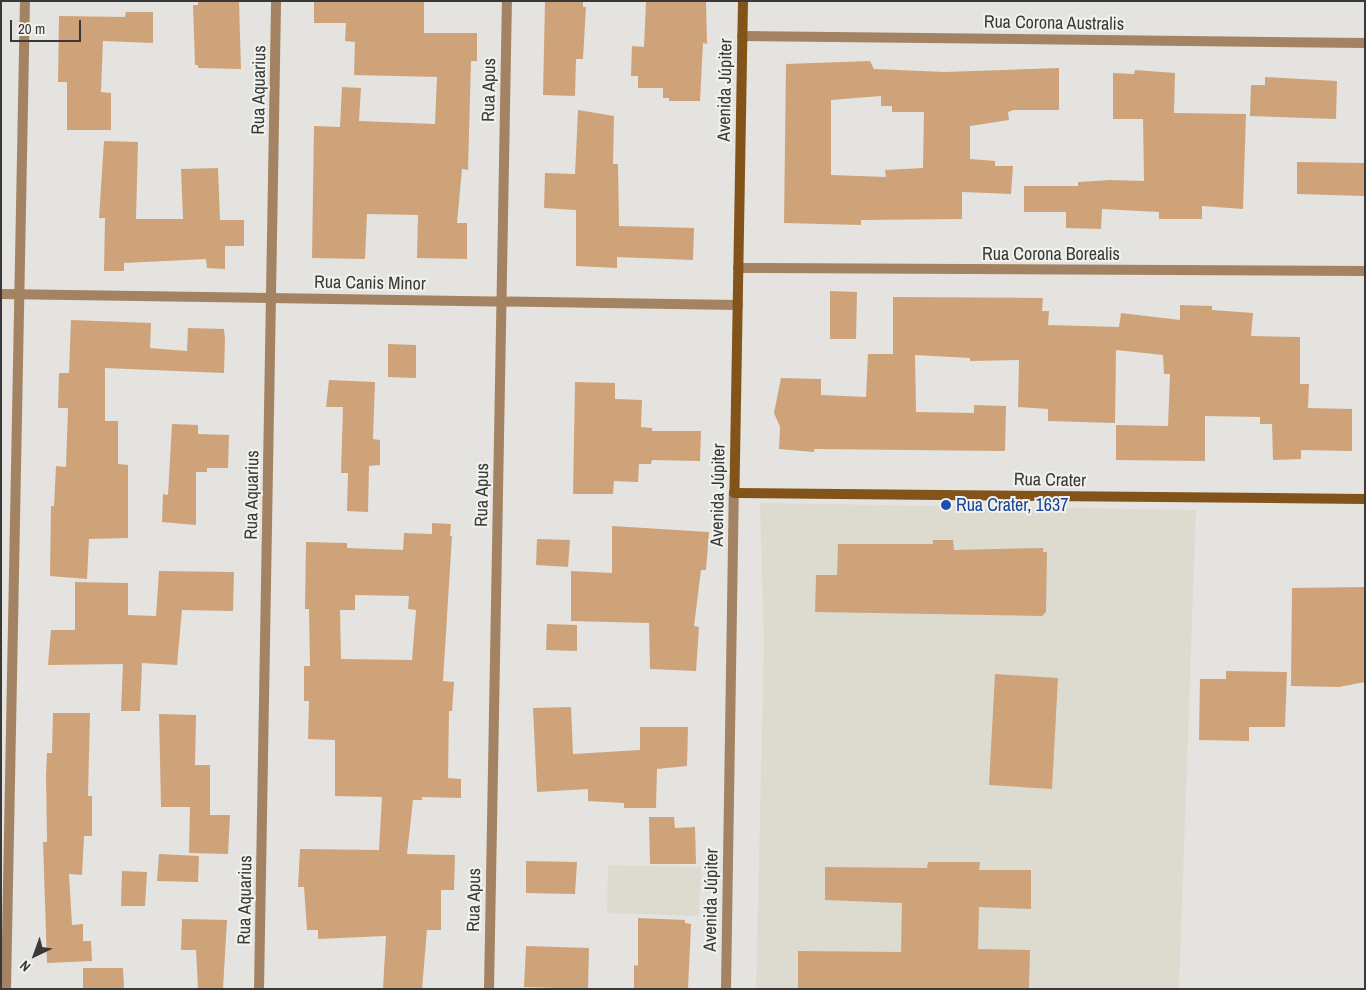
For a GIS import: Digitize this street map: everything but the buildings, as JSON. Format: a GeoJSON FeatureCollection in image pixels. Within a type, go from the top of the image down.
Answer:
{"type":"FeatureCollection","features":[{"type":"Feature","properties":{"kind":"street"},"geometry":{"type":"LineString","coordinates":[[6,989],[5,865],[20,294],[25,1]]}},
{"type":"Feature","properties":{"kind":"street","name":"Rua Aquarius"},"geometry":{"type":"LineString","coordinates":[[259,989],[276,1]]}},
{"type":"Feature","properties":{"kind":"street","name":"Rua Apus"},"geometry":{"type":"LineString","coordinates":[[489,989],[507,1]]}},
{"type":"Feature","properties":{"kind":"street","name":"Avenida Júpiter"},"geometry":{"type":"LineString","coordinates":[[726,989],[743,1]]}},
{"type":"Feature","properties":{"kind":"street","name":"Rua Corona Australis"},"geometry":{"type":"LineString","coordinates":[[742,36],[1365,43]]}},
{"type":"Feature","properties":{"kind":"street","name":"Rua Corona Borealis"},"geometry":{"type":"LineString","coordinates":[[738,268],[1365,272]]}},
{"type":"Feature","properties":{"kind":"street","name":"Rua Canis Minor"},"geometry":{"type":"LineString","coordinates":[[1,294],[738,305]]}},
{"type":"Feature","properties":{"kind":"street","name":"Rua Crater"},"geometry":{"type":"LineString","coordinates":[[734,494],[1365,499]]}},
{"type":"Feature","properties":{"kind":"shaded area"},"geometry":{"type":"Polygon","coordinates":[[[760,503],[1196,510],[1179,989],[756,989],[764,643],[760,503]]]}},
{"type":"Feature","properties":{"kind":"shaded area"},"geometry":{"type":"Polygon","coordinates":[[[608,865],[701,867],[699,916],[607,913],[608,865]]]}},
{"type":"Feature","properties":{"kind":"place","name":"Rua Crater, 1637"},"geometry":{"type":"Point","coordinates":[946,505]}}]}
